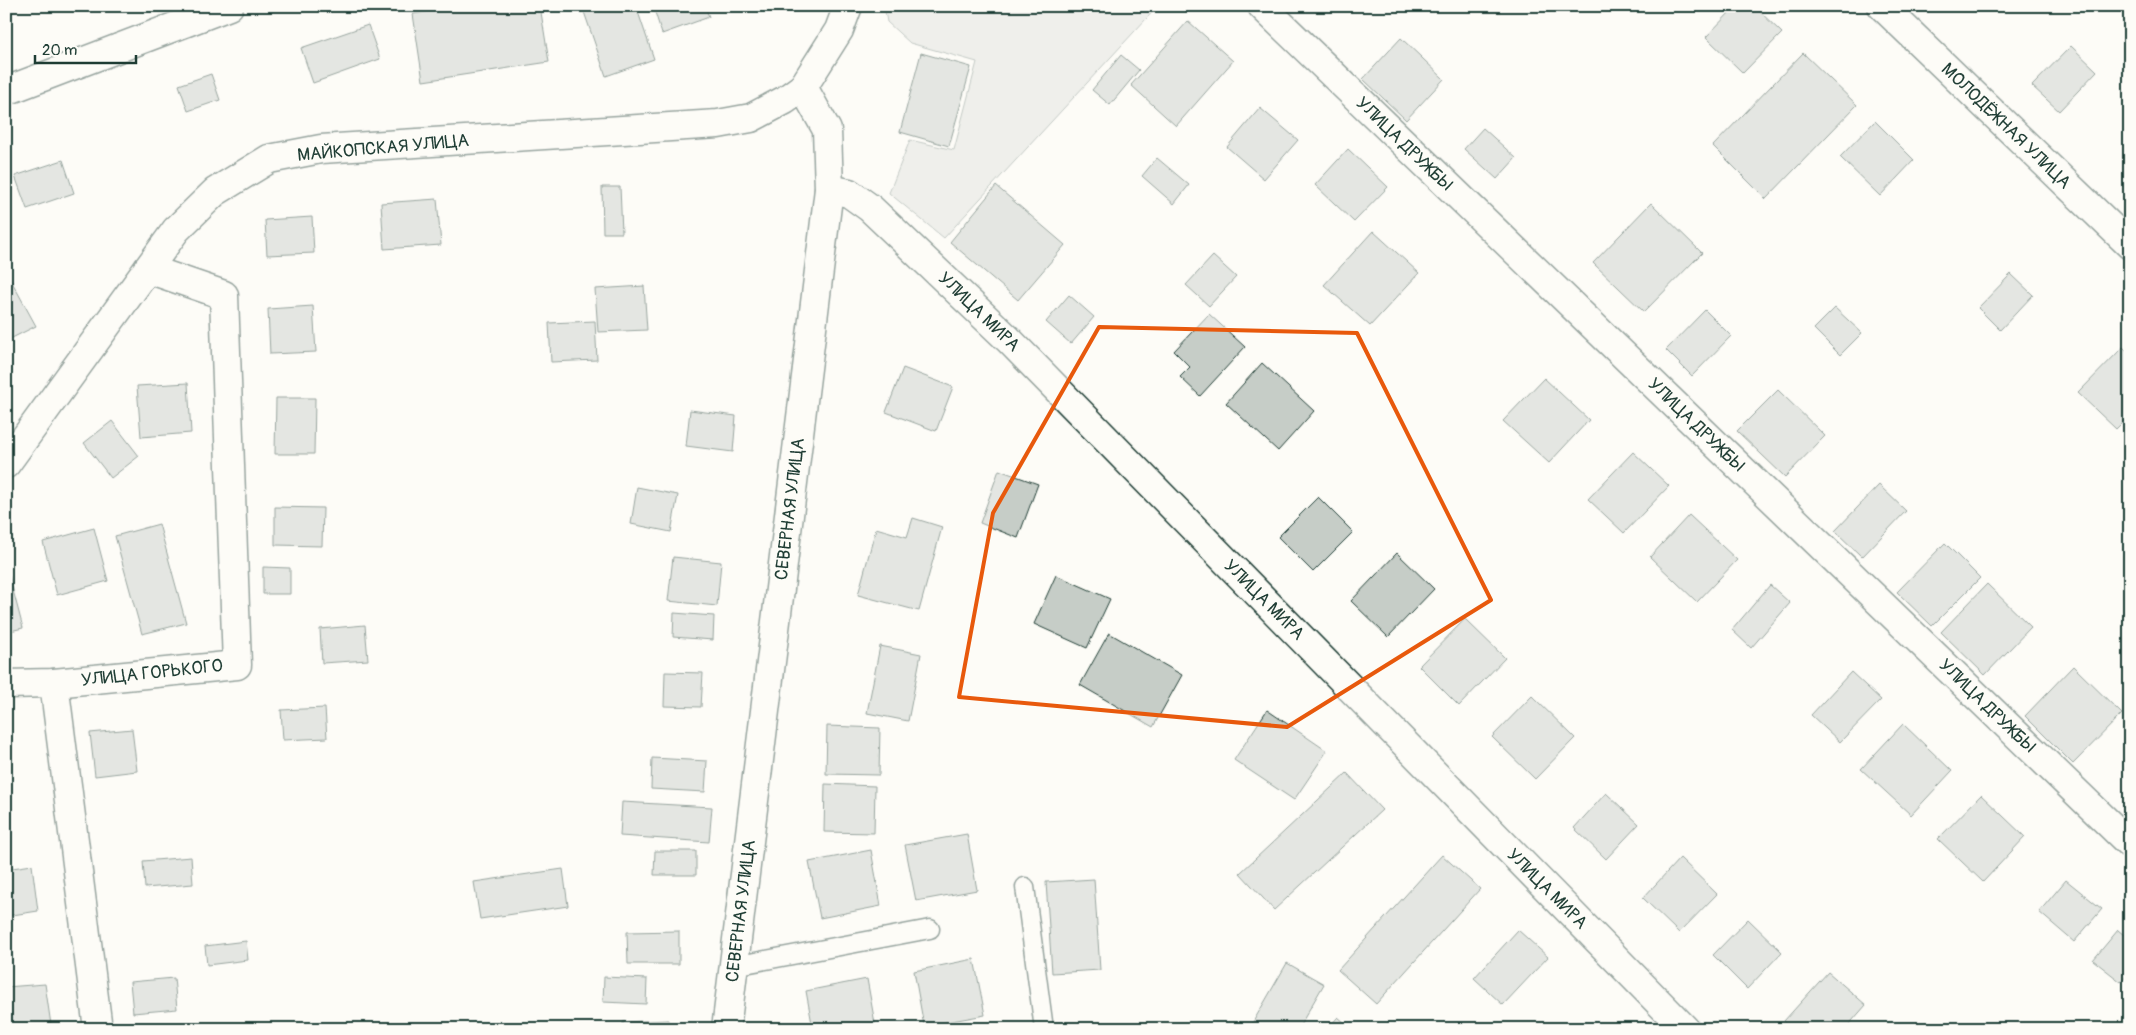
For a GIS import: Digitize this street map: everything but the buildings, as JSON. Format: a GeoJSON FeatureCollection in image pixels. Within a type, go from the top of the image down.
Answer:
{"type":"FeatureCollection","features":[{"type":"Feature","properties":{"kind":"street"},"geometry":{"type":"LineString","coordinates":[[6,91],[229,6]]}},
{"type":"Feature","properties":{"kind":"street"},"geometry":{"type":"LineString","coordinates":[[803,87],[839,30],[848,6]]}},
{"type":"Feature","properties":{"kind":"street","name":"УЛИЦА ДРУЖБЫ"},"geometry":{"type":"LineString","coordinates":[[1262,6],[2130,844]]}},
{"type":"Feature","properties":{"kind":"street","name":"МОЛОДЁЖНАЯ УЛИЦА"},"geometry":{"type":"LineString","coordinates":[[1882,6],[2130,245]]}},
{"type":"Feature","properties":{"kind":"street","name":"СЕВЕРНАЯ УЛИЦА"},"geometry":{"type":"LineString","coordinates":[[726,1029],[829,189],[827,130],[803,87]]}},
{"type":"Feature","properties":{"kind":"street","name":"МАЙКОПСКАЯ УЛИЦА"},"geometry":{"type":"LineString","coordinates":[[6,464],[176,230],[215,192],[269,160],[321,149],[718,124],[751,118],[785,100],[803,87]]}},
{"type":"Feature","properties":{"kind":"street","name":"УЛИЦА МИРА"},"geometry":{"type":"LineString","coordinates":[[829,189],[849,193],[870,208],[1008,340],[1685,1029]]}},
{"type":"Feature","properties":{"kind":"street","name":"УЛИЦА ГОРЬКОГО"},"geometry":{"type":"LineString","coordinates":[[54,683],[237,665],[224,295],[148,269]]}},
{"type":"Feature","properties":{"kind":"street"},"geometry":{"type":"LineString","coordinates":[[6,684],[54,683],[98,1029]]}},
{"type":"Feature","properties":{"kind":"lane"},"geometry":{"type":"LineString","coordinates":[[1025,887],[1044,1029]]}},
{"type":"Feature","properties":{"kind":"lane"},"geometry":{"type":"LineString","coordinates":[[734,966],[930,929]]}},
{"type":"Feature","properties":{"kind":"highlighted area"},"geometry":{"type":"Polygon","coordinates":[[[1099,327],[1357,333],[1491,600],[1287,727],[959,697],[993,513],[1099,327]]]}},
{"type":"Feature","properties":{"kind":"shaded area"},"geometry":{"type":"Polygon","coordinates":[[[884,6],[1158,6],[944,238],[889,193],[910,140],[954,150],[977,62],[910,43],[887,22],[884,6]]]}}]}
